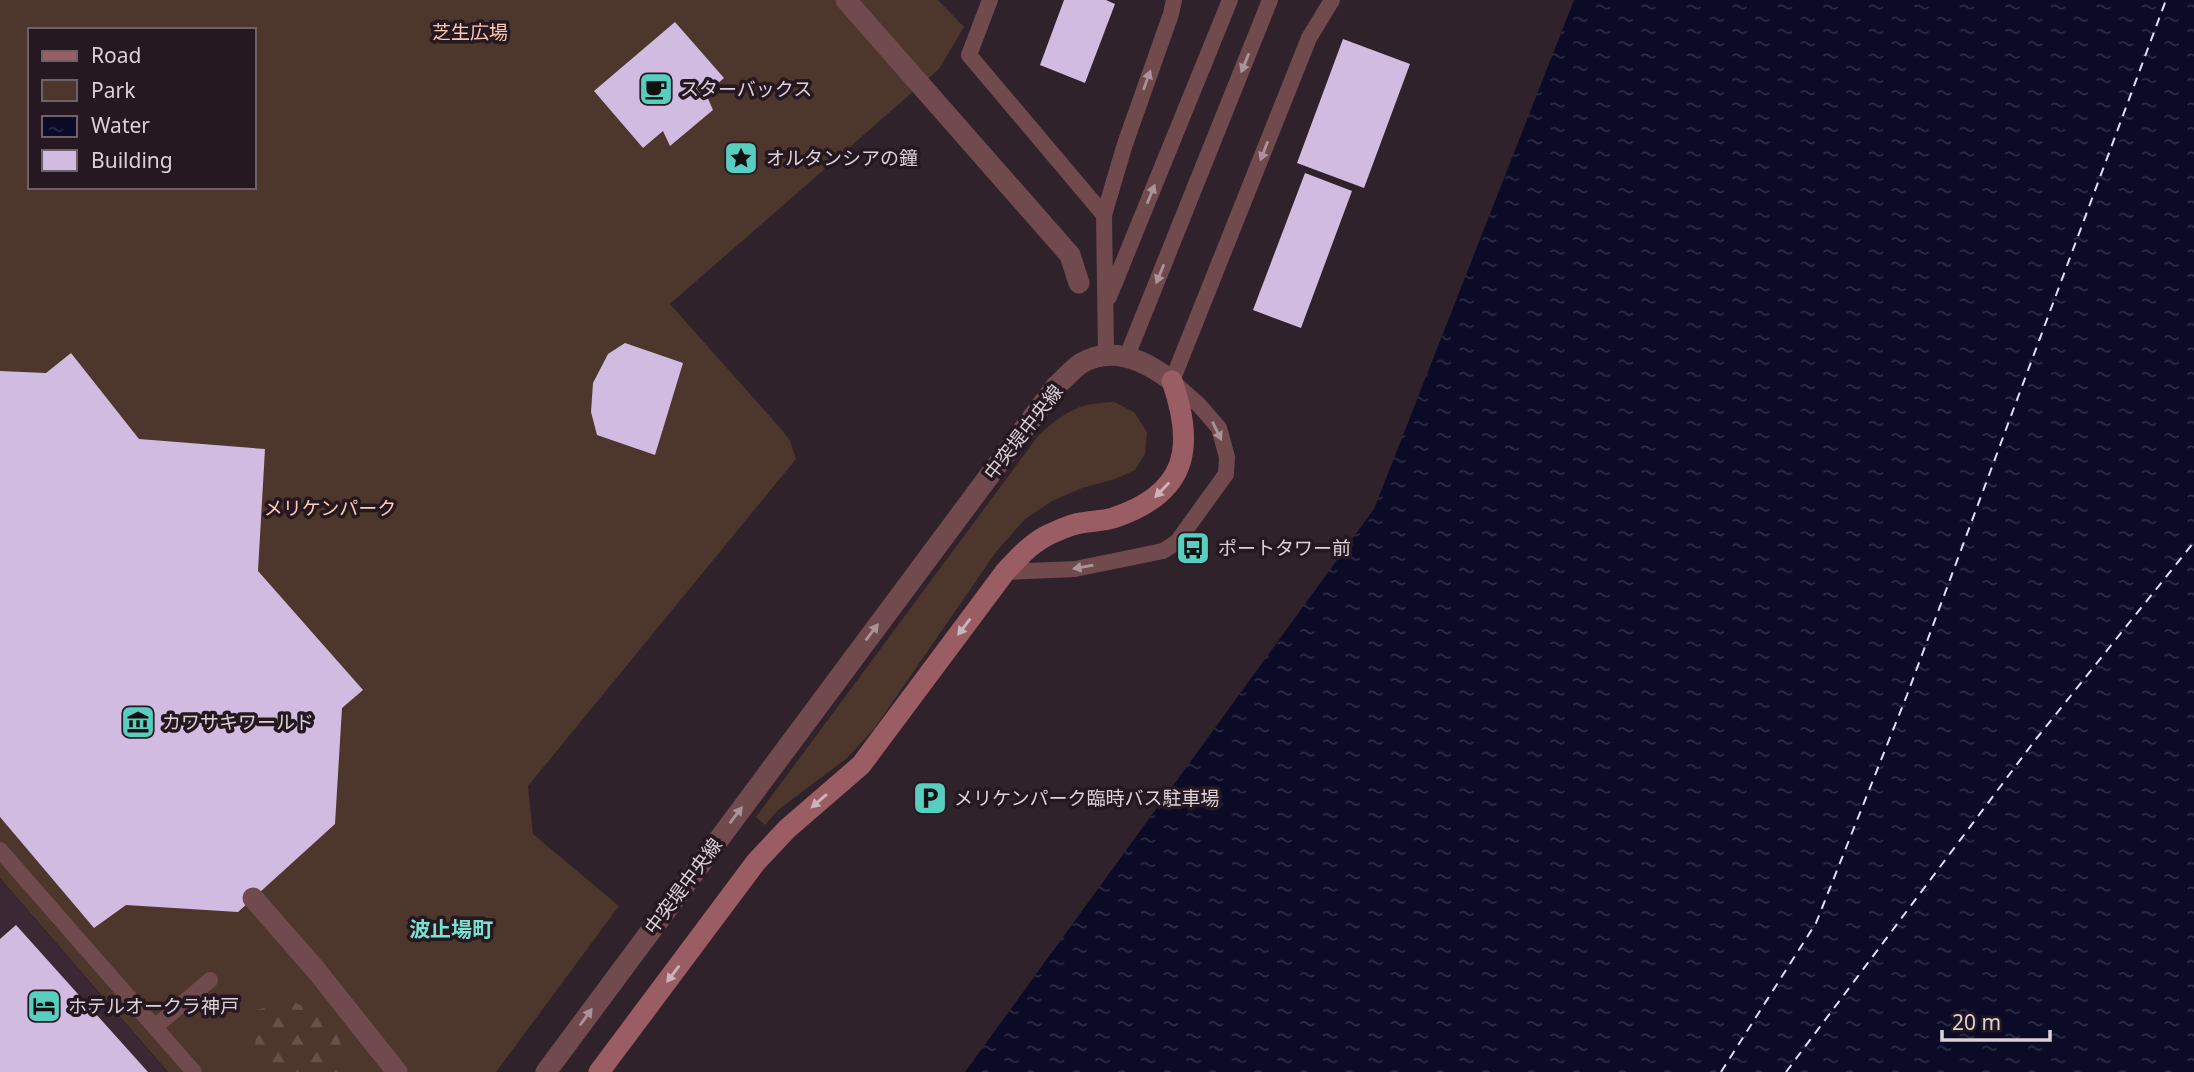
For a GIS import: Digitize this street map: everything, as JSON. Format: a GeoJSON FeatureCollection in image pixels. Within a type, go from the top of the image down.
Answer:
{"type":"FeatureCollection","features":[{"type":"Feature","properties":{"kind":"street"},"geometry":{"type":"LineString","coordinates":[[846,0],[1070,255],[1079,283]]}},
{"type":"Feature","properties":{"kind":"street"},"geometry":{"type":"LineString","coordinates":[[599,1072],[756,862],[787,829],[861,765],[1005,572],[1028,547],[1077,523],[1111,519],[1133,510],[1154,499],[1170,484],[1182,458],[1185,433],[1182,408],[1172,381],[1153,367],[1116,355]]}},
{"type":"Feature","properties":{"kind":"street","name":"中突堤中央線"},"geometry":{"type":"LineString","coordinates":[[545,1072],[1056,386],[1081,363],[1116,355]]}},
{"type":"Feature","properties":{"kind":"street"},"geometry":{"type":"LineString","coordinates":[[253,898],[316,970],[397,1072]]}},
{"type":"Feature","properties":{"kind":"lane"},"geometry":{"type":"LineString","coordinates":[[990,0],[969,55],[1104,215]]}},
{"type":"Feature","properties":{"kind":"lane"},"geometry":{"type":"LineString","coordinates":[[1116,355],[1107,303],[1104,215],[1174,0]]}},
{"type":"Feature","properties":{"kind":"lane"},"geometry":{"type":"LineString","coordinates":[[1107,303],[1230,0]]}},
{"type":"Feature","properties":{"kind":"lane"},"geometry":{"type":"LineString","coordinates":[[1116,355],[1270,0]]}},
{"type":"Feature","properties":{"kind":"lane"},"geometry":{"type":"LineString","coordinates":[[1005,572],[1075,569],[1163,551],[1177,542],[1226,474],[1227,457],[1219,428],[1199,405],[1172,381],[1309,38],[1332,0]]}},
{"type":"Feature","properties":{"kind":"lane"},"geometry":{"type":"LineString","coordinates":[[0,850],[194,1072]]}},
{"type":"Feature","properties":{"kind":"lane"},"geometry":{"type":"LineString","coordinates":[[155,1027],[210,980]]}},
{"type":"Feature","properties":{"kind":"shaded area","name":"ホテルオークラ神戸"},"geometry":{"type":"Polygon","coordinates":[[[0,879],[167,1072],[0,1072],[0,879]]]}},
{"type":"Feature","properties":{"kind":"green space","name":"メリケンパーク"},"geometry":{"type":"Polygon","coordinates":[[[0,0],[938,0],[964,27],[939,69],[670,304],[782,430],[790,441],[796,459],[528,786],[533,834],[619,906],[496,1072],[168,1072],[0,878],[0,0]]]}},
{"type":"Feature","properties":{"kind":"green space"},"geometry":{"type":"Polygon","coordinates":[[[1114,402],[1134,412],[1147,432],[1145,454],[1135,470],[1052,501],[1024,520],[996,552],[874,729],[847,758],[778,810],[765,825],[756,817],[1038,436],[1072,410],[1091,404],[1114,402]]]}},
{"type":"Feature","properties":{"kind":"green space"},"geometry":{"type":"Polygon","coordinates":[[[289,1000],[335,1020],[345,1063],[361,1072],[273,1072],[255,1051],[257,1010],[289,1000]]]}},
{"type":"Feature","properties":{"kind":"water"},"geometry":{"type":"Polygon","coordinates":[[[1574,0],[2194,0],[2194,1072],[965,1072],[1374,509],[1574,0]]]}},
{"type":"Feature","properties":{"kind":"building"},"geometry":{"type":"Polygon","coordinates":[[[1064,0],[1106,0],[1115,4],[1085,83],[1040,65],[1064,0]]]}},
{"type":"Feature","properties":{"kind":"building"},"geometry":{"type":"Polygon","coordinates":[[[675,22],[724,78],[706,94],[713,110],[670,146],[663,131],[643,148],[594,91],[675,22]]]}},
{"type":"Feature","properties":{"kind":"building"},"geometry":{"type":"Polygon","coordinates":[[[1343,39],[1410,64],[1364,188],[1297,163],[1343,39]]]}},
{"type":"Feature","properties":{"kind":"building"},"geometry":{"type":"Polygon","coordinates":[[[1305,173],[1352,191],[1301,328],[1253,310],[1305,173]]]}},
{"type":"Feature","properties":{"kind":"building"},"geometry":{"type":"Polygon","coordinates":[[[625,343],[683,363],[655,455],[597,435],[591,412],[593,383],[608,354],[625,343]]]}},
{"type":"Feature","properties":{"kind":"building"},"geometry":{"type":"Polygon","coordinates":[[[71,353],[139,439],[265,449],[258,571],[363,690],[342,708],[335,824],[238,912],[126,905],[94,928],[0,817],[0,371],[46,373],[71,353]]]}},
{"type":"Feature","properties":{"kind":"building","name":"ホテルオークラ神戸"},"geometry":{"type":"Polygon","coordinates":[[[16,925],[148,1072],[0,1072],[0,939],[16,925]]]}},
{"type":"Feature","properties":{"kind":"ferry route"},"geometry":{"type":"LineString","coordinates":[[1721,1072],[1816,923],[1907,695],[2166,0]]}},
{"type":"Feature","properties":{"kind":"ferry route"},"geometry":{"type":"LineString","coordinates":[[1786,1072],[2036,739],[2194,542]]}},
{"type":"Feature","properties":{"kind":"place","name":"スターバックス"},"geometry":{"type":"Point","coordinates":[656,89]}},
{"type":"Feature","properties":{"kind":"place","name":"オルタンシアの鐘"},"geometry":{"type":"Point","coordinates":[741,158]}},
{"type":"Feature","properties":{"kind":"place","name":"ポートタワー前"},"geometry":{"type":"Point","coordinates":[1193,548]}},
{"type":"Feature","properties":{"kind":"place","name":"カワサキワールド"},"geometry":{"type":"Point","coordinates":[138,722]}},
{"type":"Feature","properties":{"kind":"place","name":"メリケンパーク臨時バス駐車場"},"geometry":{"type":"Point","coordinates":[930,798]}},
{"type":"Feature","properties":{"kind":"place","name":"ホテルオークラ神戸"},"geometry":{"type":"Point","coordinates":[44,1006]}},
{"type":"Feature","properties":{"kind":"district","name":"波止場町"},"geometry":{"type":"Point","coordinates":[451,930]}},
{"type":"Feature","properties":{"kind":"park label","name":"芝生広場"},"geometry":{"type":"Point","coordinates":[470,32]}}]}
